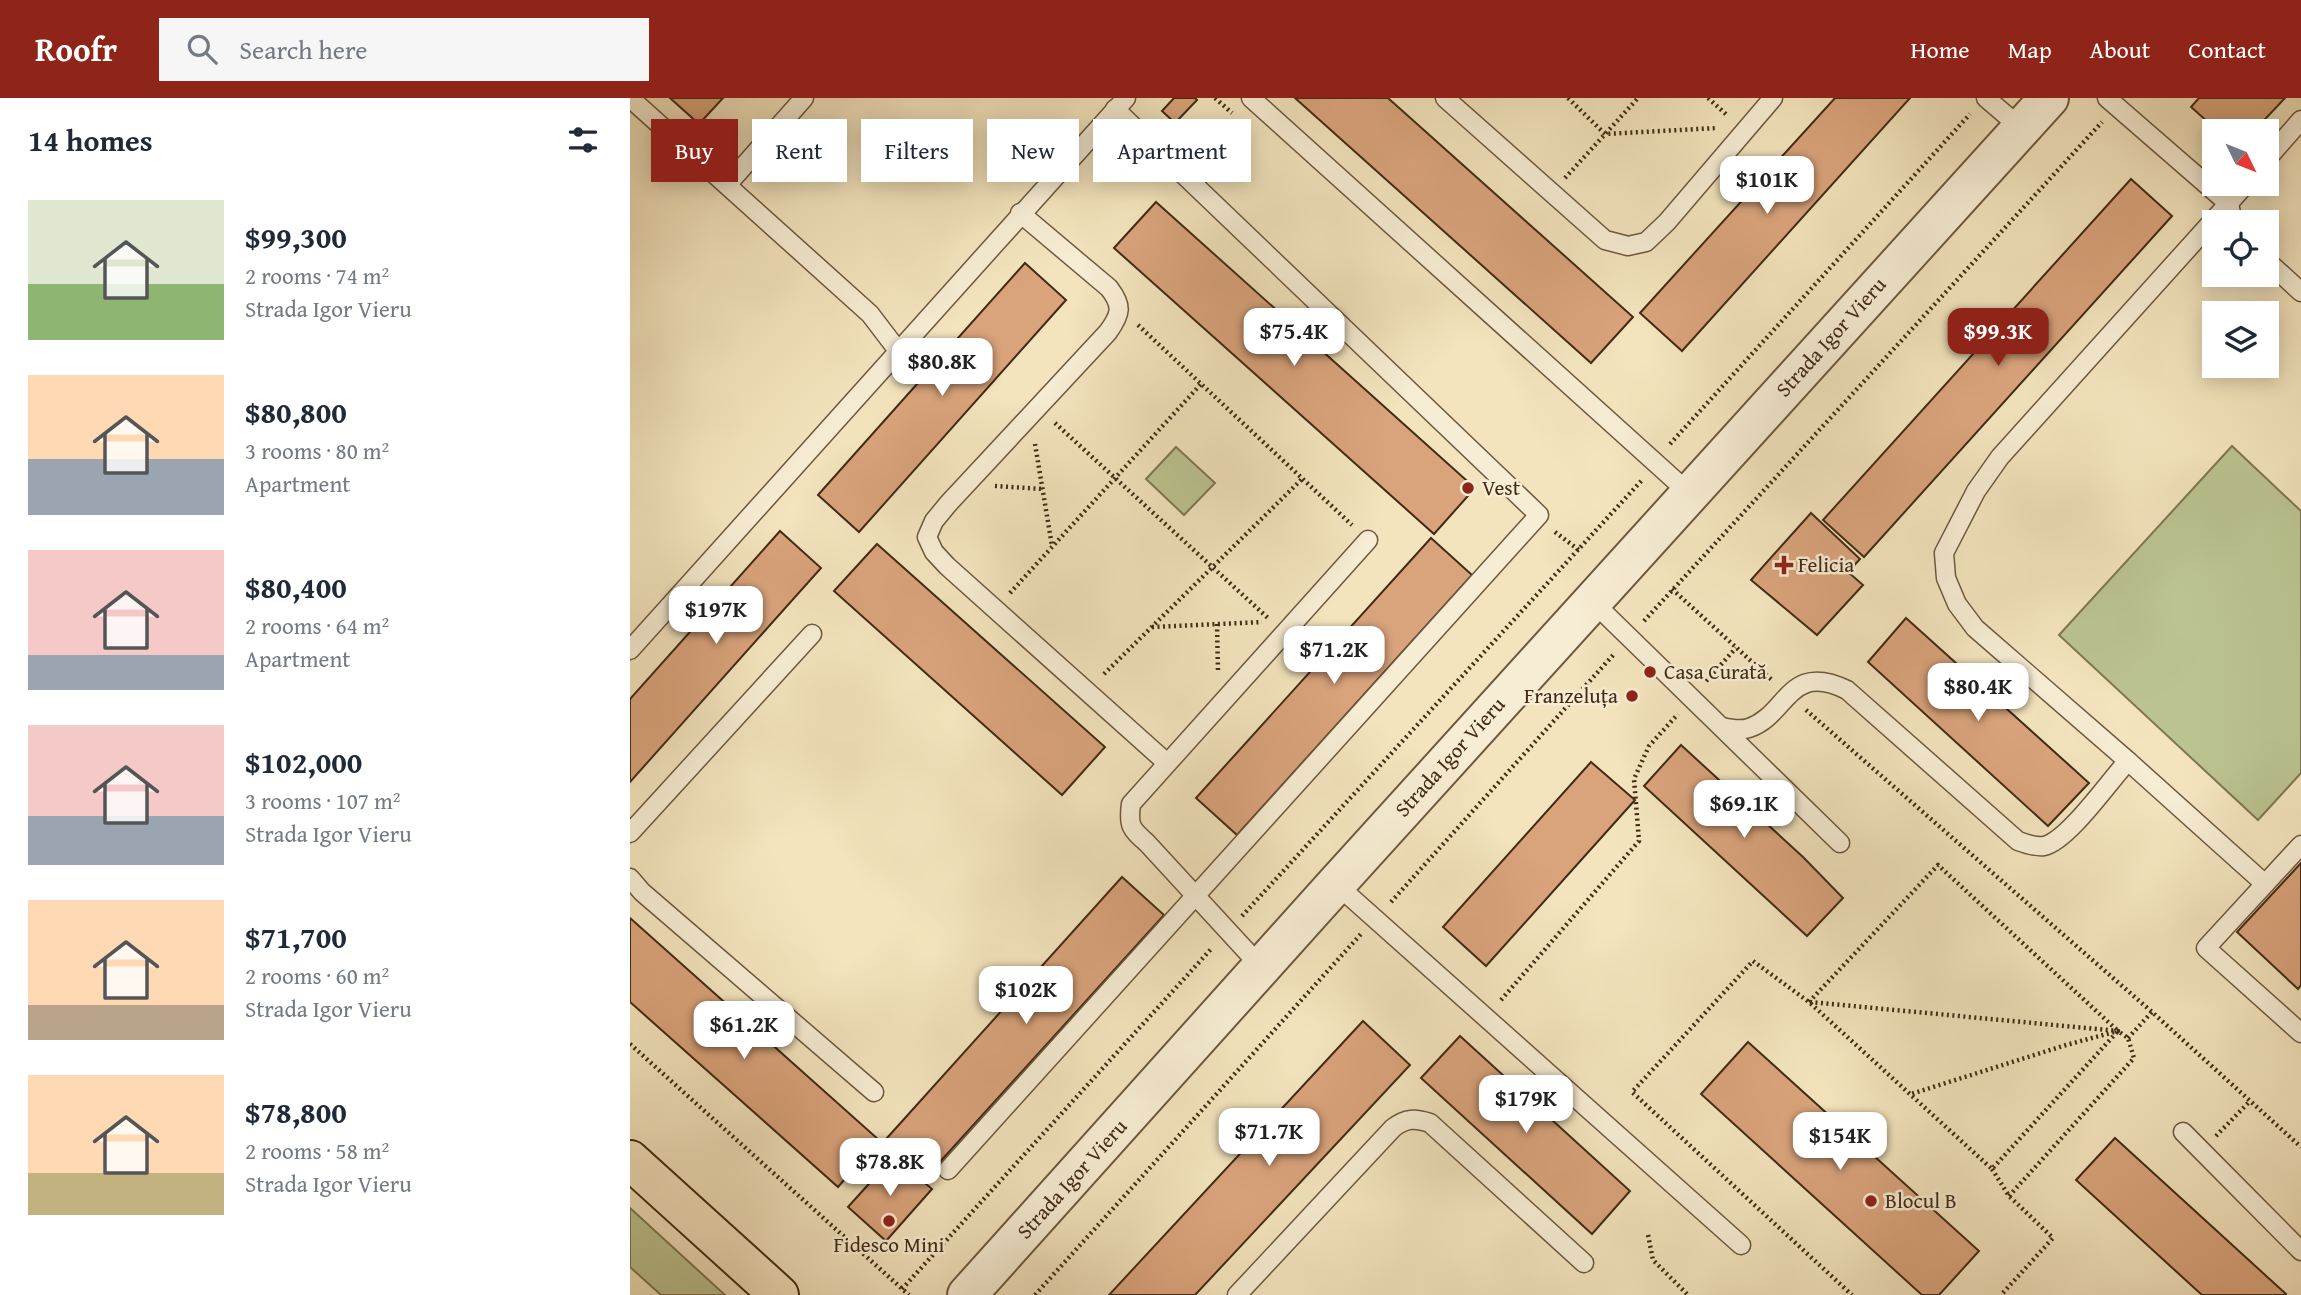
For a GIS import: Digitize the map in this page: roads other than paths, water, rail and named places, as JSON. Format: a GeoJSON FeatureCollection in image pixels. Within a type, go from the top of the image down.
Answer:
{"type":"FeatureCollection","features":[{"type":"Feature","properties":{"kind":"main road"},"geometry":{"type":"LineString","coordinates":[[630,1160],[779,1295]]}},
{"type":"Feature","properties":{"kind":"street","name":"Strada Igor Vieru"},"geometry":{"type":"LineString","coordinates":[[967,1295],[1689,493],[2049,98]]}},
{"type":"Feature","properties":{"kind":"lane"},"geometry":{"type":"LineString","coordinates":[[631,98],[870,314],[899,352]]}},
{"type":"Feature","properties":{"kind":"lane"},"geometry":{"type":"LineString","coordinates":[[727,185],[804,98]]}},
{"type":"Feature","properties":{"kind":"lane"},"geometry":{"type":"LineString","coordinates":[[1251,98],[1689,493]]}},
{"type":"Feature","properties":{"kind":"lane"},"geometry":{"type":"LineString","coordinates":[[1445,98],[1605,240],[1628,246],[1646,242],[1667,222],[1773,98]]}},
{"type":"Feature","properties":{"kind":"lane"},"geometry":{"type":"LineString","coordinates":[[2112,102],[2228,204],[2230,210]]}},
{"type":"Feature","properties":{"kind":"lane"},"geometry":{"type":"LineString","coordinates":[[1981,103],[2021,128]]}},
{"type":"Feature","properties":{"kind":"lane"},"geometry":{"type":"LineString","coordinates":[[630,650],[1120,104],[1539,515],[948,1170]]}},
{"type":"Feature","properties":{"kind":"lane"},"geometry":{"type":"LineString","coordinates":[[2279,145],[2301,120]]}},
{"type":"Feature","properties":{"kind":"lane"},"geometry":{"type":"LineString","coordinates":[[2235,196],[2000,457],[1976,491],[1944,553],[1946,578],[1957,604],[1975,628],[2265,884]]}},
{"type":"Feature","properties":{"kind":"lane"},"geometry":{"type":"LineString","coordinates":[[1020,213],[1109,288],[1118,299],[1118,318],[934,521],[927,537],[934,552],[947,566],[1167,762]]}},
{"type":"Feature","properties":{"kind":"lane"},"geometry":{"type":"LineString","coordinates":[[2279,272],[2301,292]]}},
{"type":"Feature","properties":{"kind":"lane"},"geometry":{"type":"LineString","coordinates":[[1262,968],[1133,831],[1129,819],[1131,804],[1368,540]]}},
{"type":"Feature","properties":{"kind":"lane"},"geometry":{"type":"LineString","coordinates":[[1592,601],[1840,843]]}},
{"type":"Feature","properties":{"kind":"lane"},"geometry":{"type":"LineString","coordinates":[[630,833],[812,634]]}},
{"type":"Feature","properties":{"kind":"lane"},"geometry":{"type":"LineString","coordinates":[[1722,727],[1738,730],[1759,723],[1796,688],[1810,683],[1824,682],[1847,690],[1997,824],[2018,841],[2032,846],[2045,846],[2060,839],[2128,761]]}},
{"type":"Feature","properties":{"kind":"lane"},"geometry":{"type":"LineString","coordinates":[[2301,845],[2206,948],[2301,1033]]}},
{"type":"Feature","properties":{"kind":"lane"},"geometry":{"type":"LineString","coordinates":[[630,877],[653,901],[874,1092]]}},
{"type":"Feature","properties":{"kind":"lane"},"geometry":{"type":"LineString","coordinates":[[1336,884],[1741,1245]]}},
{"type":"Feature","properties":{"kind":"lane"},"geometry":{"type":"LineString","coordinates":[[1237,1295],[1393,1128],[1408,1119],[1430,1123],[1584,1263]]}},
{"type":"Feature","properties":{"kind":"lane"},"geometry":{"type":"LineString","coordinates":[[2183,1132],[2301,1251]]}},
{"type":"Feature","properties":{"kind":"place","name":"Vest"},"geometry":{"type":"Point","coordinates":[1468,488]}},
{"type":"Feature","properties":{"kind":"place","name":"Felicia"},"geometry":{"type":"Point","coordinates":[1784,565]}},
{"type":"Feature","properties":{"kind":"place","name":"Casa Curată"},"geometry":{"type":"Point","coordinates":[1650,672]}},
{"type":"Feature","properties":{"kind":"place","name":"Franzeluța"},"geometry":{"type":"Point","coordinates":[1632,696]}},
{"type":"Feature","properties":{"kind":"place","name":"Blocul B"},"geometry":{"type":"Point","coordinates":[1871,1201]}},
{"type":"Feature","properties":{"kind":"place","name":"Fidesco Mini"},"geometry":{"type":"Point","coordinates":[889,1221]}}]}
